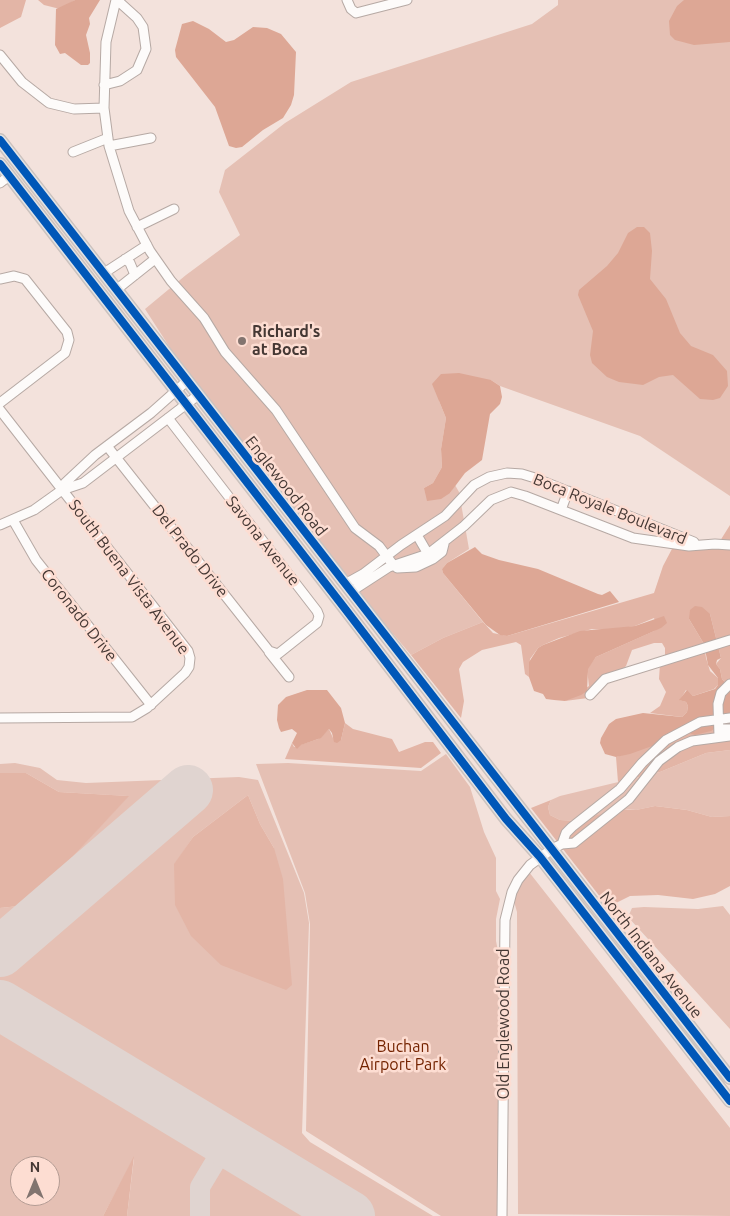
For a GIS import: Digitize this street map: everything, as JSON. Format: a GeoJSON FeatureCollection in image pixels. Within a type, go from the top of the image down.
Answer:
{"type":"FeatureCollection","features":[{"type":"Feature","properties":{"kind":"main road","name":"Englewood Road"},"geometry":{"type":"LineString","coordinates":[[0,140],[349,588],[557,847]]}},
{"type":"Feature","properties":{"kind":"main road","name":"Englewood Road"},"geometry":{"type":"LineString","coordinates":[[0,164],[5,180],[99,291],[506,819],[540,858]]}},
{"type":"Feature","properties":{"kind":"main road"},"geometry":{"type":"LineString","coordinates":[[99,291],[110,282]]}},
{"type":"Feature","properties":{"kind":"main road"},"geometry":{"type":"LineString","coordinates":[[290,538],[302,543],[340,591],[349,588]]}},
{"type":"Feature","properties":{"kind":"main road","name":"North Indiana Avenue"},"geometry":{"type":"LineString","coordinates":[[557,847],[730,1078]]}},
{"type":"Feature","properties":{"kind":"main road","name":"North Indiana Avenue"},"geometry":{"type":"LineString","coordinates":[[540,858],[730,1100]]}},
{"type":"Feature","properties":{"kind":"street"},"geometry":{"type":"LineString","coordinates":[[104,85],[120,81],[137,70],[146,49],[143,26],[117,0],[106,42],[104,85],[104,108],[108,142],[120,186],[146,245],[171,281],[204,318],[225,352],[276,410],[355,528],[371,538],[387,556],[392,566],[416,567],[433,559],[442,552],[445,542]]}},
{"type":"Feature","properties":{"kind":"street"},"geometry":{"type":"LineString","coordinates":[[348,0],[351,9],[356,13],[406,0]]}},
{"type":"Feature","properties":{"kind":"street"},"geometry":{"type":"LineString","coordinates":[[0,55],[22,82],[49,103],[74,109],[104,108]]}},
{"type":"Feature","properties":{"kind":"street"},"geometry":{"type":"LineString","coordinates":[[73,152],[108,142],[151,138]]}},
{"type":"Feature","properties":{"kind":"street"},"geometry":{"type":"LineString","coordinates":[[137,227],[174,209]]}},
{"type":"Feature","properties":{"kind":"street"},"geometry":{"type":"LineString","coordinates":[[110,282],[125,259],[146,245]]}},
{"type":"Feature","properties":{"kind":"street"},"geometry":{"type":"LineString","coordinates":[[125,259],[136,274]]}},
{"type":"Feature","properties":{"kind":"street"},"geometry":{"type":"LineString","coordinates":[[110,282],[136,274],[155,259]]}},
{"type":"Feature","properties":{"kind":"street"},"geometry":{"type":"LineString","coordinates":[[0,279],[14,276],[25,279],[67,332],[69,340],[63,354],[0,403]]}},
{"type":"Feature","properties":{"kind":"street"},"geometry":{"type":"LineString","coordinates":[[62,490],[65,483],[107,446],[187,381]]}},
{"type":"Feature","properties":{"kind":"street"},"geometry":{"type":"LineString","coordinates":[[0,525],[43,505],[62,490],[83,483],[198,396]]}},
{"type":"Feature","properties":{"kind":"street","name":"South Buena Vista Avenue"},"geometry":{"type":"LineString","coordinates":[[0,410],[189,653],[190,664],[187,670],[151,705],[140,714],[126,718],[0,718]]}},
{"type":"Feature","properties":{"kind":"street","name":"Savona Avenue"},"geometry":{"type":"LineString","coordinates":[[168,418],[320,616],[317,623],[280,653],[271,653]]}},
{"type":"Feature","properties":{"kind":"street","name":"Del Prado Drive"},"geometry":{"type":"LineString","coordinates":[[107,446],[117,456],[289,676]]}},
{"type":"Feature","properties":{"kind":"street","name":"Boca Royale Boulevard"},"geometry":{"type":"LineString","coordinates":[[349,588],[363,574],[445,516],[474,485],[489,477],[507,473],[522,474],[702,544]]}},
{"type":"Feature","properties":{"kind":"street"},"geometry":{"type":"LineString","coordinates":[[561,510],[568,491]]}},
{"type":"Feature","properties":{"kind":"street","name":"Boca Royale Boulevard"},"geometry":{"type":"LineString","coordinates":[[349,588],[392,566],[428,554],[445,542],[491,500],[511,492],[634,538],[689,546],[702,544],[730,545]]}},
{"type":"Feature","properties":{"kind":"street","name":"Coronado Drive"},"geometry":{"type":"LineString","coordinates":[[13,520],[36,560],[151,705]]}},
{"type":"Feature","properties":{"kind":"street"},"geometry":{"type":"LineString","coordinates":[[416,535],[428,554]]}},
{"type":"Feature","properties":{"kind":"street"},"geometry":{"type":"LineString","coordinates":[[590,694],[605,679],[730,640]]}},
{"type":"Feature","properties":{"kind":"street"},"geometry":{"type":"LineString","coordinates":[[719,732],[718,704],[721,693],[730,684]]}},
{"type":"Feature","properties":{"kind":"street"},"geometry":{"type":"LineString","coordinates":[[557,847],[572,827],[620,789],[642,763],[666,740],[683,729],[700,722],[730,718]]}},
{"type":"Feature","properties":{"kind":"street"},"geometry":{"type":"LineString","coordinates":[[557,847],[574,844],[629,798],[659,761],[678,747],[730,729]]}},
{"type":"Feature","properties":{"kind":"street"},"geometry":{"type":"LineString","coordinates":[[719,732],[730,736]]}},
{"type":"Feature","properties":{"kind":"street","name":"Old Englewood Road"},"geometry":{"type":"LineString","coordinates":[[502,1216],[505,913],[518,880],[540,858],[557,847]]}},
{"type":"Feature","properties":{"kind":"green space"},"geometry":{"type":"Polygon","coordinates":[[[558,0],[730,0],[730,496],[640,436],[500,386],[491,380],[439,401],[446,418],[441,449],[442,467],[433,483],[424,488],[450,493],[455,485],[459,492],[469,549],[447,563],[442,569],[443,573],[483,622],[443,638],[411,655],[355,589],[194,385],[145,309],[186,275],[240,235],[219,192],[225,170],[285,123],[351,82],[532,24],[558,5],[558,0]]]}},
{"type":"Feature","properties":{"kind":"green space"},"geometry":{"type":"Polygon","coordinates":[[[730,750],[730,816],[712,817],[687,810],[655,806],[636,810],[627,809],[577,821],[560,820],[550,815],[548,807],[551,800],[560,796],[660,772],[706,753],[730,750]]]}},
{"type":"Feature","properties":{"kind":"green space","name":"Buchan Airport Park"},"geometry":{"type":"Polygon","coordinates":[[[446,754],[470,787],[484,832],[496,858],[496,891],[500,899],[496,919],[496,941],[499,956],[498,1216],[441,1216],[306,1131],[310,924],[305,893],[256,764],[288,763],[421,771],[446,754]]]}},
{"type":"Feature","properties":{"kind":"green space"},"geometry":{"type":"Polygon","coordinates":[[[15,763],[40,768],[57,780],[86,783],[239,777],[258,780],[304,893],[309,923],[302,1133],[310,1142],[433,1216],[127,1216],[134,1158],[103,1216],[0,1216],[0,908],[28,905],[128,796],[59,792],[26,773],[0,773],[0,764],[15,763]],[[248,795],[193,837],[175,864],[175,905],[274,848],[260,824],[248,795]]]}},
{"type":"Feature","properties":{"kind":"green space"},"geometry":{"type":"Polygon","coordinates":[[[529,872],[730,1128],[730,1216],[518,1214],[517,912],[513,898],[529,872]]]}},
{"type":"Feature","properties":{"kind":"green space"},"geometry":{"type":"Polygon","coordinates":[[[723,906],[730,915],[730,1029],[628,917],[632,908],[698,909],[723,906]]]}},
{"type":"Feature","properties":{"kind":"shaded area"},"geometry":{"type":"Polygon","coordinates":[[[0,0],[26,0],[21,17],[0,28],[0,0]]]}},
{"type":"Feature","properties":{"kind":"shaded area"},"geometry":{"type":"Polygon","coordinates":[[[38,0],[75,0],[60,9],[44,5],[38,0]]]}},
{"type":"Feature","properties":{"kind":"shaded area"},"geometry":{"type":"Polygon","coordinates":[[[75,0],[100,0],[89,18],[90,24],[86,35],[90,53],[90,63],[88,65],[81,65],[65,53],[60,54],[55,45],[56,9],[75,0]]]}},
{"type":"Feature","properties":{"kind":"shaded area"},"geometry":{"type":"Polygon","coordinates":[[[684,0],[730,0],[730,42],[694,45],[675,40],[670,35],[669,21],[677,6],[684,0]]]}},
{"type":"Feature","properties":{"kind":"shaded area"},"geometry":{"type":"Polygon","coordinates":[[[193,21],[209,29],[226,42],[234,40],[253,27],[267,28],[281,34],[296,52],[294,95],[291,105],[283,118],[263,130],[242,147],[229,146],[215,107],[176,57],[175,50],[182,24],[193,21]]]}},
{"type":"Feature","properties":{"kind":"shaded area"},"geometry":{"type":"Polygon","coordinates":[[[637,227],[644,227],[650,233],[652,251],[650,279],[666,299],[680,333],[691,346],[713,355],[727,371],[728,386],[720,398],[713,400],[700,399],[673,375],[659,377],[643,385],[619,382],[607,377],[592,363],[590,355],[593,331],[578,295],[579,290],[607,266],[618,253],[628,233],[637,227]]]}},
{"type":"Feature","properties":{"kind":"shaded area"},"geometry":{"type":"Polygon","coordinates":[[[459,373],[491,380],[500,386],[502,397],[500,404],[490,414],[482,460],[465,473],[450,493],[441,499],[427,501],[424,488],[433,483],[442,467],[441,449],[446,418],[432,384],[441,374],[459,373]]]}},
{"type":"Feature","properties":{"kind":"shaded area"},"geometry":{"type":"Polygon","coordinates":[[[730,525],[730,687],[722,679],[720,669],[716,664],[721,658],[710,614],[689,619],[704,644],[710,671],[718,678],[718,685],[714,689],[693,696],[686,690],[680,700],[686,702],[688,706],[687,712],[682,717],[650,713],[660,706],[666,692],[659,679],[660,664],[665,656],[665,648],[662,643],[654,643],[632,650],[626,666],[588,698],[565,701],[589,686],[587,669],[596,657],[654,631],[658,628],[654,618],[635,626],[610,630],[592,629],[559,638],[543,645],[538,648],[530,659],[529,677],[525,674],[521,645],[516,642],[482,650],[463,662],[459,669],[464,701],[461,718],[411,655],[443,638],[483,622],[493,633],[507,636],[654,593],[663,566],[673,547],[715,549],[730,525]]]}},
{"type":"Feature","properties":{"kind":"shaded area"},"geometry":{"type":"Polygon","coordinates":[[[475,547],[482,554],[538,569],[598,594],[602,595],[610,591],[619,602],[507,636],[500,635],[486,625],[443,573],[442,569],[447,563],[475,547]]]}},
{"type":"Feature","properties":{"kind":"shaded area"},"geometry":{"type":"Polygon","coordinates":[[[695,606],[702,607],[710,614],[721,658],[717,660],[716,664],[720,669],[722,679],[730,687],[730,721],[725,721],[711,731],[695,735],[688,733],[630,754],[616,757],[605,754],[600,743],[601,738],[609,724],[616,719],[643,713],[682,717],[687,712],[688,706],[686,702],[679,700],[687,690],[693,696],[715,689],[718,685],[718,678],[708,665],[704,644],[689,619],[690,610],[695,606]]]}},
{"type":"Feature","properties":{"kind":"shaded area"},"geometry":{"type":"Polygon","coordinates":[[[664,616],[667,623],[661,628],[596,657],[588,669],[587,691],[581,695],[565,701],[546,699],[543,694],[534,691],[529,677],[529,662],[538,648],[543,645],[580,631],[635,626],[664,616]]]}},
{"type":"Feature","properties":{"kind":"shaded area"},"geometry":{"type":"Polygon","coordinates":[[[307,690],[327,690],[341,708],[345,723],[341,740],[337,743],[334,742],[329,729],[321,738],[301,745],[297,749],[292,743],[297,733],[292,729],[281,732],[277,720],[278,705],[286,697],[307,690]]]}},
{"type":"Feature","properties":{"kind":"shaded area"},"geometry":{"type":"Polygon","coordinates":[[[716,721],[730,721],[730,750],[706,753],[660,772],[618,782],[616,757],[688,733],[698,734],[716,721]]]}},
{"type":"Feature","properties":{"kind":"shaded area"},"geometry":{"type":"Polygon","coordinates":[[[345,723],[353,729],[392,739],[399,752],[425,742],[433,742],[441,753],[421,768],[285,759],[292,743],[294,747],[318,739],[329,729],[333,738],[341,740],[345,723]]]}},
{"type":"Feature","properties":{"kind":"shaded area"},"geometry":{"type":"Polygon","coordinates":[[[0,773],[26,773],[59,792],[129,796],[28,905],[0,908],[0,773]]]}},
{"type":"Feature","properties":{"kind":"shaded area"},"geometry":{"type":"Polygon","coordinates":[[[248,795],[260,824],[274,848],[283,879],[292,985],[286,990],[221,965],[191,936],[175,905],[174,864],[193,837],[248,795]]]}},
{"type":"Feature","properties":{"kind":"shaded area"},"geometry":{"type":"Polygon","coordinates":[[[551,800],[548,807],[550,815],[560,820],[577,821],[618,809],[636,810],[655,806],[687,810],[712,817],[730,816],[730,886],[715,894],[693,899],[658,895],[630,896],[608,907],[531,808],[551,800]]]}},
{"type":"Feature","properties":{"kind":"shaded area"},"geometry":{"type":"Polygon","coordinates":[[[134,1156],[127,1216],[103,1216],[134,1156]]]}},
{"type":"Feature","properties":{"kind":"taxiway"},"geometry":{"type":"LineString","coordinates":[[200,1216],[200,1187],[227,1142]]}},
{"type":"Feature","properties":{"kind":"runway"},"geometry":{"type":"LineString","coordinates":[[0,952],[188,790]]}},
{"type":"Feature","properties":{"kind":"runway"},"geometry":{"type":"LineString","coordinates":[[0,1005],[350,1216]]}},
{"type":"Feature","properties":{"kind":"cycle path"},"geometry":{"type":"LineString","coordinates":[[0,140],[730,1078]]}},
{"type":"Feature","properties":{"kind":"cycle path"},"geometry":{"type":"LineString","coordinates":[[0,164],[506,819],[540,857],[730,1101]]}},
{"type":"Feature","properties":{"kind":"place","name":"Richard's at Boca"},"geometry":{"type":"Point","coordinates":[242,341]}}]}
